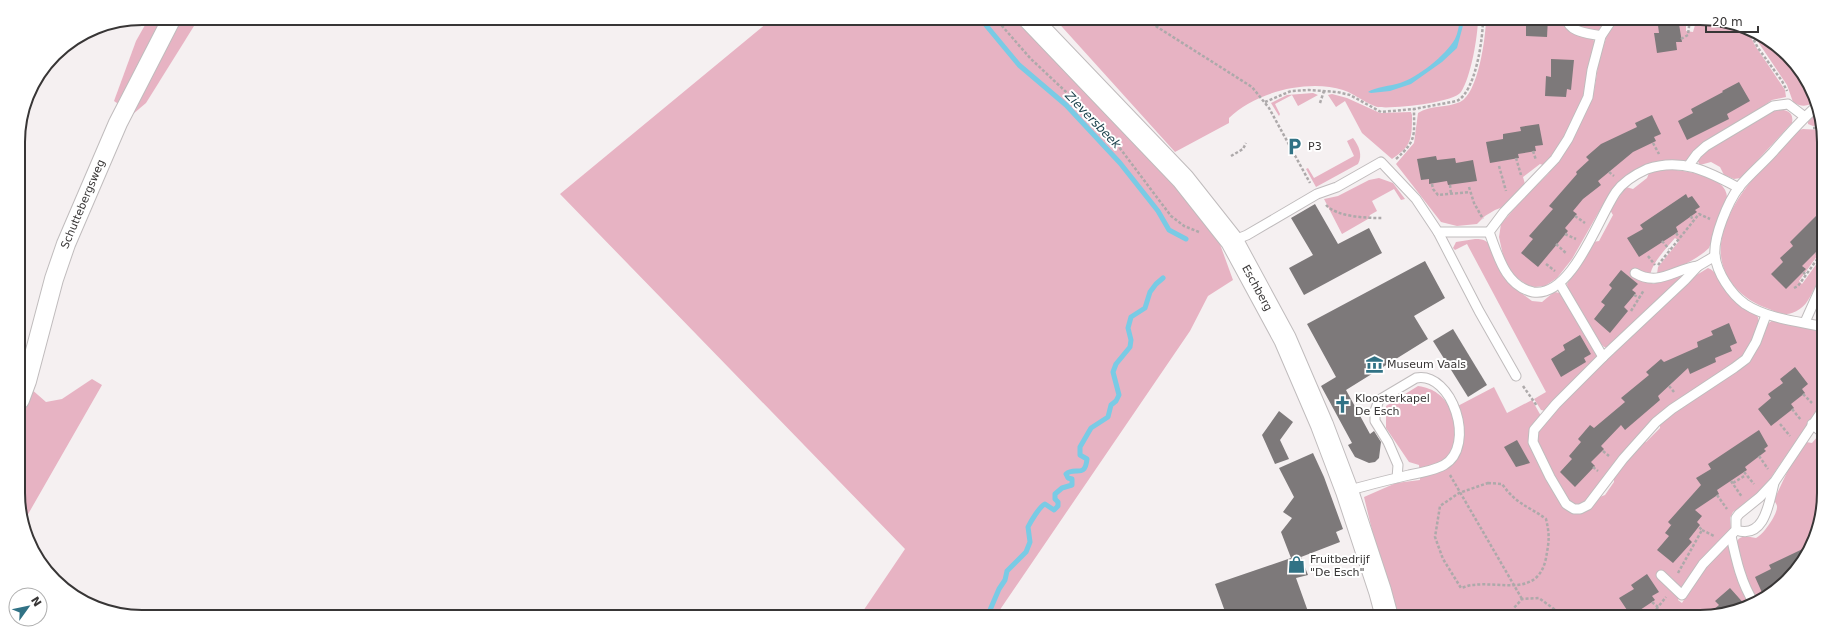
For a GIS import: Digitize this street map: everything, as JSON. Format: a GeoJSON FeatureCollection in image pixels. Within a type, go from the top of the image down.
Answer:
{"type":"FeatureCollection","features":[{"type":"Feature","properties":{"kind":"street","name":"Schuttebergsweg"},"geometry":{"type":"LineString","coordinates":[[25,386],[54,279],[66,244],[118,123],[168,25]]}},
{"type":"Feature","properties":{"kind":"street","name":"Eschberg"},"geometry":{"type":"LineString","coordinates":[[1036,25],[1183,179],[1232,241],[1285,338],[1322,425],[1347,491],[1385,610]]}},
{"type":"Feature","properties":{"kind":"lane"},"geometry":{"type":"LineString","coordinates":[[1569,25],[1572,29],[1601,36]]}},
{"type":"Feature","properties":{"kind":"lane"},"geometry":{"type":"LineString","coordinates":[[1438,232],[1490,229],[1555,158],[1568,139],[1588,97],[1592,70],[1601,36],[1608,25]]}},
{"type":"Feature","properties":{"kind":"lane"},"geometry":{"type":"LineString","coordinates":[[1689,165],[1697,154],[1718,138],[1773,106],[1788,104],[1805,117]]}},
{"type":"Feature","properties":{"kind":"lane"},"geometry":{"type":"LineString","coordinates":[[1813,110],[1739,188],[1719,230],[1716,241],[1715,256],[1722,275],[1733,293],[1746,304],[1766,315],[1817,325]]}},
{"type":"Feature","properties":{"kind":"lane"},"geometry":{"type":"LineString","coordinates":[[1232,241],[1247,235],[1317,194],[1337,187],[1381,162],[1416,198],[1438,232],[1479,311],[1516,376]]}},
{"type":"Feature","properties":{"kind":"lane"},"geometry":{"type":"LineString","coordinates":[[1490,229],[1503,267],[1515,283],[1528,291],[1538,292],[1551,289],[1560,284],[1569,274],[1611,199],[1624,184],[1634,176],[1658,166],[1689,165],[1739,188]]}},
{"type":"Feature","properties":{"kind":"lane"},"geometry":{"type":"LineString","coordinates":[[1715,256],[1698,266],[1603,357],[1546,415],[1534,430],[1533,442],[1550,477],[1566,504],[1574,509],[1585,507],[1623,459],[1656,422],[1672,409],[1746,359],[1756,342],[1766,315]]}},
{"type":"Feature","properties":{"kind":"lane"},"geometry":{"type":"LineString","coordinates":[[1635,273],[1643,277],[1658,279],[1687,267],[1698,266]]}},
{"type":"Feature","properties":{"kind":"lane"},"geometry":{"type":"LineString","coordinates":[[1560,284],[1603,357]]}},
{"type":"Feature","properties":{"kind":"lane"},"geometry":{"type":"LineString","coordinates":[[1805,322],[1817,295]]}},
{"type":"Feature","properties":{"kind":"lane"},"geometry":{"type":"LineString","coordinates":[[1347,491],[1397,478],[1445,465],[1456,454],[1460,440],[1455,407],[1444,390],[1433,380],[1424,376],[1416,378],[1379,400],[1375,411],[1375,422],[1388,442],[1398,465],[1397,478]]}},
{"type":"Feature","properties":{"kind":"lane"},"geometry":{"type":"LineString","coordinates":[[1752,598],[1736,562],[1734,533],[1736,518],[1775,482],[1817,417]]}},
{"type":"Feature","properties":{"kind":"lane"},"geometry":{"type":"LineString","coordinates":[[1812,424],[1817,428]]}},
{"type":"Feature","properties":{"kind":"lane"},"geometry":{"type":"LineString","coordinates":[[1661,575],[1682,595],[1703,564],[1734,533],[1750,531],[1761,523],[1769,507],[1775,482]]}},
{"type":"Feature","properties":{"kind":"path"},"geometry":{"type":"LineString","coordinates":[[1001,25],[1030,59],[1082,106],[1118,147],[1171,216],[1184,226],[1202,233]]}},
{"type":"Feature","properties":{"kind":"path"},"geometry":{"type":"LineString","coordinates":[[1155,25],[1252,87],[1265,102],[1317,194],[1333,211],[1365,218],[1382,218]]}},
{"type":"Feature","properties":{"kind":"path"},"geometry":{"type":"LineString","coordinates":[[1265,102],[1291,91],[1324,91],[1350,95],[1381,112],[1414,109],[1457,101],[1466,94],[1482,42],[1483,25]]}},
{"type":"Feature","properties":{"kind":"path"},"geometry":{"type":"LineString","coordinates":[[1681,39],[1688,34],[1689,25]]}},
{"type":"Feature","properties":{"kind":"path"},"geometry":{"type":"LineString","coordinates":[[1753,38],[1786,89],[1788,104]]}},
{"type":"Feature","properties":{"kind":"path"},"geometry":{"type":"LineString","coordinates":[[1320,103],[1324,91]]}},
{"type":"Feature","properties":{"kind":"path"},"geometry":{"type":"LineString","coordinates":[[1386,166],[1407,150],[1414,140],[1414,109]]}},
{"type":"Feature","properties":{"kind":"path"},"geometry":{"type":"LineString","coordinates":[[1231,156],[1243,149],[1246,143]]}},
{"type":"Feature","properties":{"kind":"path"},"geometry":{"type":"LineString","coordinates":[[1499,166],[1512,204]]}},
{"type":"Feature","properties":{"kind":"path"},"geometry":{"type":"LineString","coordinates":[[1432,184],[1432,189],[1438,194],[1470,192]]}},
{"type":"Feature","properties":{"kind":"path"},"geometry":{"type":"LineString","coordinates":[[1450,185],[1451,194]]}},
{"type":"Feature","properties":{"kind":"path"},"geometry":{"type":"LineString","coordinates":[[1469,187],[1474,202],[1490,229]]}},
{"type":"Feature","properties":{"kind":"path"},"geometry":{"type":"LineString","coordinates":[[1699,214],[1712,220]]}},
{"type":"Feature","properties":{"kind":"path"},"geometry":{"type":"LineString","coordinates":[[1692,216],[1693,221]]}},
{"type":"Feature","properties":{"kind":"path"},"geometry":{"type":"LineString","coordinates":[[1676,233],[1679,237]]}},
{"type":"Feature","properties":{"kind":"path"},"geometry":{"type":"LineString","coordinates":[[1662,241],[1669,250]]}},
{"type":"Feature","properties":{"kind":"path"},"geometry":{"type":"LineString","coordinates":[[1648,256],[1656,267]]}},
{"type":"Feature","properties":{"kind":"path"},"geometry":{"type":"LineString","coordinates":[[1794,288],[1798,286],[1817,259]]}},
{"type":"Feature","properties":{"kind":"path"},"geometry":{"type":"LineString","coordinates":[[1803,272],[1806,275]]}},
{"type":"Feature","properties":{"kind":"path"},"geometry":{"type":"LineString","coordinates":[[1634,295],[1640,298]]}},
{"type":"Feature","properties":{"kind":"path"},"geometry":{"type":"LineString","coordinates":[[1516,376],[1546,415]]}},
{"type":"Feature","properties":{"kind":"path"},"geometry":{"type":"LineString","coordinates":[[1792,409],[1797,415]]}},
{"type":"Feature","properties":{"kind":"path"},"geometry":{"type":"LineString","coordinates":[[1780,424],[1791,438]]}},
{"type":"Feature","properties":{"kind":"path"},"geometry":{"type":"LineString","coordinates":[[1759,456],[1769,471]]}},
{"type":"Feature","properties":{"kind":"path"},"geometry":{"type":"LineString","coordinates":[[1445,465],[1459,493],[1522,599]]}},
{"type":"Feature","properties":{"kind":"path"},"geometry":{"type":"LineString","coordinates":[[1741,496],[1732,482],[1745,473],[1755,485]]}},
{"type":"Feature","properties":{"kind":"path"},"geometry":{"type":"LineString","coordinates":[[1488,483],[1502,484],[1511,496],[1523,506],[1537,512],[1546,519],[1550,536],[1544,569],[1529,583],[1514,586],[1474,585],[1461,588],[1443,559],[1435,538],[1440,506],[1459,493],[1488,483]]}},
{"type":"Feature","properties":{"kind":"path"},"geometry":{"type":"LineString","coordinates":[[1717,495],[1726,508]]}},
{"type":"Feature","properties":{"kind":"path"},"geometry":{"type":"LineString","coordinates":[[1702,530],[1712,535]]}},
{"type":"Feature","properties":{"kind":"path"},"geometry":{"type":"LineString","coordinates":[[1512,610],[1522,599],[1539,598],[1555,610]]}},
{"type":"Feature","properties":{"kind":"path"},"geometry":{"type":"LineString","coordinates":[[1652,602],[1658,607]]}},
{"type":"Feature","properties":{"kind":"shaded area"},"geometry":{"type":"Polygon","coordinates":[[[145,25],[195,25],[146,103],[133,114],[114,101],[136,41],[145,25]]]}},
{"type":"Feature","properties":{"kind":"shaded area"},"geometry":{"type":"Polygon","coordinates":[[[765,25],[1021,25],[1162,172],[1217,236],[1233,280],[1208,296],[1190,331],[1000,610],[864,610],[905,549],[560,194],[765,25]]]}},
{"type":"Feature","properties":{"kind":"shaded area"},"geometry":{"type":"Polygon","coordinates":[[[1060,25],[1478,25],[1477,35],[1468,77],[1461,92],[1456,96],[1435,102],[1409,106],[1378,107],[1343,90],[1314,86],[1298,87],[1283,90],[1253,101],[1229,118],[1229,123],[1175,152],[1060,25]]]}},
{"type":"Feature","properties":{"kind":"shaded area"},"geometry":{"type":"Polygon","coordinates":[[[1485,25],[1573,25],[1593,39],[1595,43],[1583,101],[1569,130],[1557,149],[1543,165],[1540,164],[1523,177],[1525,184],[1503,207],[1485,216],[1477,224],[1457,226],[1441,222],[1396,164],[1414,143],[1418,113],[1423,110],[1455,104],[1466,97],[1472,88],[1480,64],[1485,25]]]}},
{"type":"Feature","properties":{"kind":"shaded area"},"geometry":{"type":"Polygon","coordinates":[[[1575,25],[1603,25],[1599,31],[1578,28],[1575,25]]]}},
{"type":"Feature","properties":{"kind":"shaded area"},"geometry":{"type":"Polygon","coordinates":[[[1686,25],[1686,31],[1693,32],[1695,25],[1700,25],[1730,29],[1745,34],[1750,37],[1785,90],[1786,97],[1772,100],[1685,161],[1657,162],[1605,201],[1572,259],[1557,278],[1545,286],[1535,287],[1527,285],[1513,275],[1504,260],[1499,237],[1501,224],[1520,202],[1548,174],[1559,159],[1586,110],[1594,91],[1599,60],[1607,35],[1612,26],[1686,25]]]}},
{"type":"Feature","properties":{"kind":"shaded area"},"geometry":{"type":"Polygon","coordinates":[[[1757,40],[1783,59],[1797,77],[1811,104],[1804,106],[1793,102],[1787,85],[1757,40]]]}},
{"type":"Feature","properties":{"kind":"shaded area"},"geometry":{"type":"Polygon","coordinates":[[[1313,93],[1318,95],[1298,106],[1292,95],[1275,104],[1280,114],[1279,116],[1271,103],[1287,95],[1313,93]]]}},
{"type":"Feature","properties":{"kind":"shaded area"},"geometry":{"type":"Polygon","coordinates":[[[1332,94],[1347,98],[1380,113],[1411,112],[1411,136],[1410,141],[1404,150],[1392,159],[1362,133],[1345,101],[1336,107],[1328,95],[1332,94]]]}},
{"type":"Feature","properties":{"kind":"shaded area"},"geometry":{"type":"Polygon","coordinates":[[[1777,109],[1789,112],[1792,116],[1792,123],[1741,178],[1734,179],[1724,175],[1720,167],[1711,162],[1700,165],[1697,160],[1704,151],[1777,109]]]}},
{"type":"Feature","properties":{"kind":"shaded area"},"geometry":{"type":"Polygon","coordinates":[[[1814,115],[1816,126],[1808,124],[1814,115]]]}},
{"type":"Feature","properties":{"kind":"shaded area"},"geometry":{"type":"Polygon","coordinates":[[[1799,130],[1816,130],[1817,256],[1799,281],[1802,284],[1817,263],[1817,285],[1803,307],[1792,313],[1783,314],[1756,303],[1735,287],[1723,266],[1721,240],[1731,212],[1747,186],[1799,130]]]}},
{"type":"Feature","properties":{"kind":"shaded area"},"geometry":{"type":"Polygon","coordinates":[[[1353,138],[1360,151],[1358,164],[1316,187],[1306,169],[1308,168],[1314,178],[1354,156],[1347,141],[1353,138]]]}},
{"type":"Feature","properties":{"kind":"shaded area"},"geometry":{"type":"Polygon","coordinates":[[[1664,169],[1703,175],[1713,179],[1721,184],[1726,191],[1727,199],[1709,248],[1698,257],[1684,264],[1657,274],[1658,267],[1679,241],[1675,238],[1655,264],[1650,275],[1650,281],[1653,284],[1688,271],[1609,347],[1604,347],[1596,339],[1568,291],[1567,284],[1593,242],[1599,241],[1613,215],[1610,210],[1626,187],[1633,189],[1647,178],[1649,173],[1664,169]]]}},
{"type":"Feature","properties":{"kind":"shaded area"},"geometry":{"type":"Polygon","coordinates":[[[1379,178],[1393,183],[1405,199],[1401,200],[1394,189],[1372,201],[1377,211],[1370,215],[1368,219],[1342,234],[1324,199],[1338,196],[1369,180],[1379,178]]]}},
{"type":"Feature","properties":{"kind":"shaded area"},"geometry":{"type":"Polygon","coordinates":[[[1481,239],[1487,242],[1491,247],[1496,264],[1505,278],[1532,301],[1542,302],[1554,292],[1561,293],[1597,356],[1596,359],[1545,411],[1541,410],[1534,399],[1546,392],[1467,244],[1455,250],[1453,248],[1456,242],[1481,239]]]}},
{"type":"Feature","properties":{"kind":"shaded area"},"geometry":{"type":"Polygon","coordinates":[[[1708,268],[1716,274],[1725,289],[1737,302],[1758,317],[1755,334],[1746,351],[1739,360],[1679,401],[1651,423],[1626,449],[1597,490],[1584,503],[1579,505],[1568,500],[1538,447],[1536,432],[1566,398],[1695,276],[1708,268]]]}},
{"type":"Feature","properties":{"kind":"shaded area"},"geometry":{"type":"Polygon","coordinates":[[[1773,320],[1817,330],[1817,410],[1770,479],[1754,497],[1733,512],[1730,518],[1731,529],[1686,585],[1678,600],[1682,603],[1701,572],[1728,544],[1748,600],[1730,606],[1708,610],[1391,610],[1364,497],[1396,483],[1420,480],[1419,465],[1409,462],[1386,428],[1386,406],[1418,386],[1438,393],[1452,409],[1494,387],[1507,413],[1532,400],[1541,416],[1529,435],[1530,443],[1568,509],[1605,495],[1614,482],[1614,477],[1640,443],[1646,442],[1660,428],[1660,423],[1670,414],[1736,371],[1766,325],[1773,320]]]}},
{"type":"Feature","properties":{"kind":"shaded area"},"geometry":{"type":"Polygon","coordinates":[[[92,379],[102,385],[27,516],[25,493],[25,402],[30,388],[46,402],[62,399],[92,379]]]}},
{"type":"Feature","properties":{"kind":"shaded area"},"geometry":{"type":"Polygon","coordinates":[[[1817,437],[1816,508],[1808,538],[1797,558],[1788,570],[1777,581],[1756,596],[1746,580],[1737,541],[1741,537],[1756,538],[1766,529],[1777,510],[1774,500],[1789,468],[1806,442],[1812,443],[1817,437]]]}},
{"type":"Feature","properties":{"kind":"water"},"geometry":{"type":"Polygon","coordinates":[[[1459,25],[1463,25],[1457,48],[1442,62],[1411,84],[1390,91],[1368,92],[1407,80],[1422,71],[1445,52],[1455,39],[1459,25]]]}},
{"type":"Feature","properties":{"kind":"building"},"geometry":{"type":"Polygon","coordinates":[[[1526,25],[1548,25],[1547,37],[1526,36],[1526,25]]]}},
{"type":"Feature","properties":{"kind":"building"},"geometry":{"type":"Polygon","coordinates":[[[1658,25],[1679,25],[1682,42],[1676,42],[1677,50],[1657,53],[1654,33],[1659,33],[1658,25]]]}},
{"type":"Feature","properties":{"kind":"building"},"geometry":{"type":"Polygon","coordinates":[[[1551,59],[1574,60],[1571,90],[1567,89],[1566,97],[1545,96],[1546,76],[1551,77],[1551,59]]]}},
{"type":"Feature","properties":{"kind":"building"},"geometry":{"type":"Polygon","coordinates":[[[1739,82],[1750,101],[1727,114],[1729,119],[1687,140],[1678,121],[1693,113],[1691,109],[1739,82]]]}},
{"type":"Feature","properties":{"kind":"building"},"geometry":{"type":"Polygon","coordinates":[[[1652,115],[1661,134],[1654,137],[1656,141],[1633,152],[1598,181],[1601,185],[1583,199],[1573,211],[1577,214],[1565,228],[1568,231],[1538,267],[1521,253],[1533,239],[1529,236],[1553,209],[1549,206],[1577,174],[1576,172],[1589,160],[1586,157],[1601,144],[1637,127],[1635,123],[1652,115]]]}},
{"type":"Feature","properties":{"kind":"building"},"geometry":{"type":"Polygon","coordinates":[[[1539,124],[1543,145],[1535,146],[1536,151],[1518,154],[1519,158],[1490,163],[1486,142],[1503,139],[1503,134],[1521,131],[1520,127],[1539,124]]]}},
{"type":"Feature","properties":{"kind":"building"},"geometry":{"type":"Polygon","coordinates":[[[1436,156],[1437,160],[1455,158],[1456,163],[1473,160],[1477,181],[1448,185],[1447,181],[1429,184],[1429,179],[1421,180],[1417,159],[1436,156]]]}},
{"type":"Feature","properties":{"kind":"building"},"geometry":{"type":"Polygon","coordinates":[[[1686,194],[1688,198],[1692,196],[1700,207],[1695,210],[1697,212],[1676,227],[1678,232],[1639,257],[1627,238],[1643,229],[1640,225],[1686,194]]]}},
{"type":"Feature","properties":{"kind":"building"},"geometry":{"type":"Polygon","coordinates":[[[1315,204],[1338,244],[1369,228],[1382,253],[1304,295],[1289,268],[1313,255],[1291,218],[1315,204]]]}},
{"type":"Feature","properties":{"kind":"building"},"geometry":{"type":"Polygon","coordinates":[[[1817,215],[1817,251],[1802,266],[1806,269],[1786,289],[1771,274],[1783,262],[1780,258],[1793,246],[1790,242],[1817,215]]]}},
{"type":"Feature","properties":{"kind":"building"},"geometry":{"type":"Polygon","coordinates":[[[1425,261],[1445,298],[1414,316],[1428,339],[1346,390],[1370,434],[1374,431],[1381,442],[1379,458],[1375,462],[1369,463],[1355,457],[1348,445],[1352,443],[1321,386],[1336,377],[1307,324],[1425,261]]]}},
{"type":"Feature","properties":{"kind":"building"},"geometry":{"type":"Polygon","coordinates":[[[1621,270],[1638,284],[1632,290],[1636,293],[1624,307],[1628,311],[1610,333],[1594,319],[1605,305],[1601,302],[1612,288],[1609,285],[1621,270]]]}},
{"type":"Feature","properties":{"kind":"building"},"geometry":{"type":"Polygon","coordinates":[[[1729,323],[1737,343],[1730,346],[1732,351],[1715,358],[1716,362],[1690,374],[1688,368],[1658,396],[1660,400],[1625,430],[1621,425],[1601,446],[1604,449],[1591,462],[1595,466],[1575,487],[1560,472],[1572,459],[1569,456],[1581,442],[1578,439],[1590,425],[1594,428],[1625,402],[1621,398],[1649,375],[1646,372],[1661,359],[1664,362],[1698,347],[1697,342],[1713,335],[1711,331],[1729,323]]]}},
{"type":"Feature","properties":{"kind":"building"},"geometry":{"type":"Polygon","coordinates":[[[1453,329],[1487,385],[1468,397],[1433,341],[1453,329]]]}},
{"type":"Feature","properties":{"kind":"building"},"geometry":{"type":"Polygon","coordinates":[[[1580,335],[1591,354],[1584,358],[1586,362],[1561,377],[1551,359],[1565,350],[1563,345],[1580,335]]]}},
{"type":"Feature","properties":{"kind":"building"},"geometry":{"type":"Polygon","coordinates":[[[1795,367],[1808,384],[1802,389],[1805,393],[1791,404],[1794,408],[1771,426],[1758,409],[1771,398],[1768,394],[1783,383],[1780,379],[1795,367]]]}},
{"type":"Feature","properties":{"kind":"building"},"geometry":{"type":"Polygon","coordinates":[[[1279,411],[1293,422],[1280,440],[1289,459],[1275,464],[1262,435],[1279,411]]]}},
{"type":"Feature","properties":{"kind":"building"},"geometry":{"type":"Polygon","coordinates":[[[1759,430],[1768,446],[1764,449],[1766,451],[1745,467],[1747,470],[1717,490],[1719,494],[1695,510],[1702,516],[1697,522],[1700,525],[1689,539],[1692,542],[1673,563],[1657,550],[1669,536],[1665,533],[1672,524],[1671,525],[1668,522],[1701,485],[1696,478],[1711,469],[1708,464],[1759,430]]]}},
{"type":"Feature","properties":{"kind":"building"},"geometry":{"type":"Polygon","coordinates":[[[1517,440],[1530,463],[1516,467],[1504,447],[1517,440]]]}},
{"type":"Feature","properties":{"kind":"building"},"geometry":{"type":"Polygon","coordinates":[[[1313,453],[1324,477],[1343,529],[1336,532],[1340,542],[1301,557],[1308,575],[1296,578],[1307,610],[1224,610],[1215,584],[1291,558],[1281,532],[1292,518],[1283,512],[1294,497],[1279,468],[1313,453]]]}},
{"type":"Feature","properties":{"kind":"building"},"geometry":{"type":"Polygon","coordinates":[[[1803,549],[1788,570],[1777,581],[1762,592],[1755,577],[1771,569],[1769,565],[1803,549]]]}},
{"type":"Feature","properties":{"kind":"building"},"geometry":{"type":"Polygon","coordinates":[[[1647,574],[1659,592],[1652,596],[1655,600],[1640,610],[1627,610],[1619,598],[1634,589],[1631,585],[1647,574]]]}},
{"type":"Feature","properties":{"kind":"building"},"geometry":{"type":"Polygon","coordinates":[[[1730,588],[1742,602],[1714,609],[1719,605],[1715,601],[1730,588]]]}},
{"type":"Feature","properties":{"kind":"waterway","name":"Zieversbeek"},"geometry":{"type":"LineString","coordinates":[[986,25],[1019,65],[1066,105],[1120,163],[1158,211],[1169,230],[1186,239]]}},
{"type":"Feature","properties":{"kind":"waterway","name":"Zieversbeek"},"geometry":{"type":"LineString","coordinates":[[990,610],[999,589],[1005,580],[1007,571],[1026,552],[1030,542],[1028,527],[1033,518],[1045,504],[1054,510],[1058,506],[1058,502],[1055,499],[1055,494],[1062,488],[1072,485],[1072,479],[1068,478],[1066,474],[1084,469],[1087,459],[1080,455],[1080,447],[1091,428],[1108,417],[1111,405],[1116,401],[1119,395],[1113,372],[1116,364],[1130,347],[1131,340],[1128,328],[1131,317],[1145,308],[1150,292],[1163,278]]}},
{"type":"Feature","properties":{"kind":"place","name":"P3"},"geometry":{"type":"Point","coordinates":[1295,146]}},
{"type":"Feature","properties":{"kind":"place","name":"Museum Vaals"},"geometry":{"type":"Point","coordinates":[1374,364]}},
{"type":"Feature","properties":{"kind":"place","name":"Kloosterkapel De Esch"},"geometry":{"type":"Point","coordinates":[1342,404]}},
{"type":"Feature","properties":{"kind":"place","name":"Fruitbedrijf \"De Esch\""},"geometry":{"type":"Point","coordinates":[1297,565]}}]}
